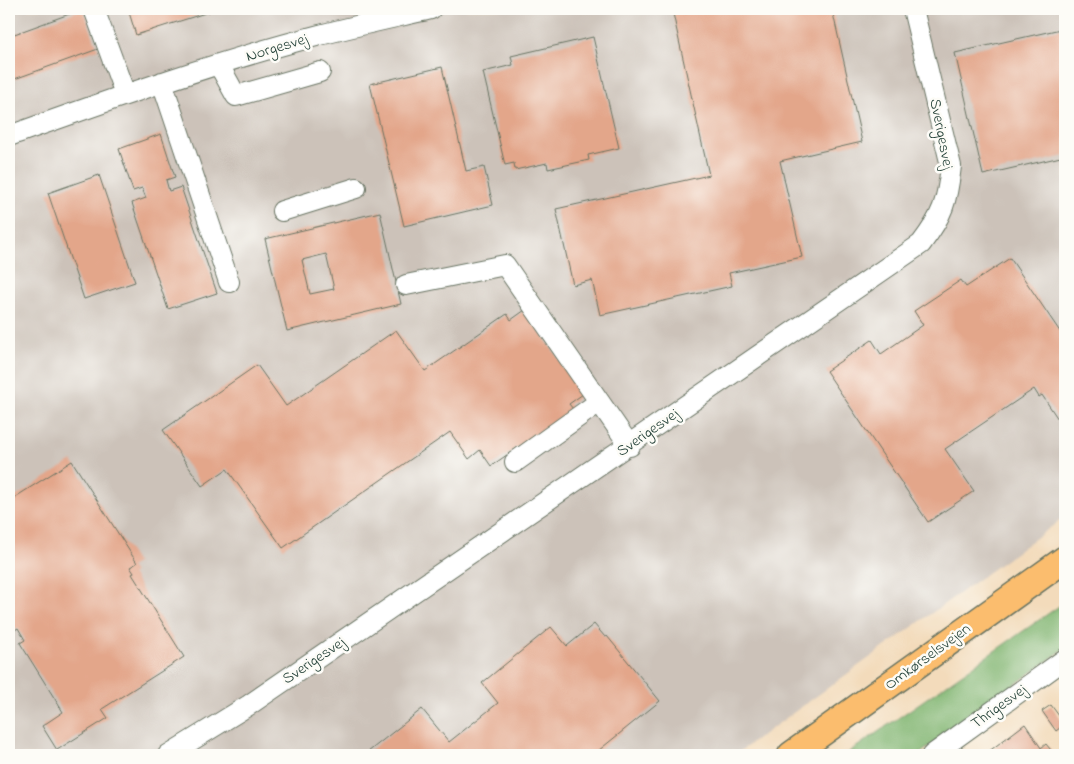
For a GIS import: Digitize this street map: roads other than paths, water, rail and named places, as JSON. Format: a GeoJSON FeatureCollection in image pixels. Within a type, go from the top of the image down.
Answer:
{"type":"FeatureCollection","features":[{"type":"Feature","properties":{"kind":"main road","name":"Omkørselsvejen"},"geometry":{"type":"LineString","coordinates":[[791,755],[1065,559]]}},
{"type":"Feature","properties":{"kind":"street"},"geometry":{"type":"LineString","coordinates":[[94,9],[126,94]]}},
{"type":"Feature","properties":{"kind":"street","name":"Norgesvej"},"geometry":{"type":"LineString","coordinates":[[9,136],[162,82],[315,36],[431,9]]}},
{"type":"Feature","properties":{"kind":"street","name":"Sverigesvej"},"geometry":{"type":"LineString","coordinates":[[168,755],[249,705],[630,446],[921,244],[940,220],[948,192],[951,166],[914,9]]}},
{"type":"Feature","properties":{"kind":"street"},"geometry":{"type":"LineString","coordinates":[[220,65],[236,96],[320,72]]}},
{"type":"Feature","properties":{"kind":"street"},"geometry":{"type":"LineString","coordinates":[[162,82],[229,282]]}},
{"type":"Feature","properties":{"kind":"street"},"geometry":{"type":"LineString","coordinates":[[282,211],[356,188]]}},
{"type":"Feature","properties":{"kind":"street"},"geometry":{"type":"LineString","coordinates":[[406,285],[504,265],[630,446]]}},
{"type":"Feature","properties":{"kind":"street"},"geometry":{"type":"LineString","coordinates":[[515,462],[599,402]]}},
{"type":"Feature","properties":{"kind":"street","name":"Thrigesvej"},"geometry":{"type":"LineString","coordinates":[[932,755],[1065,659]]}}]}
